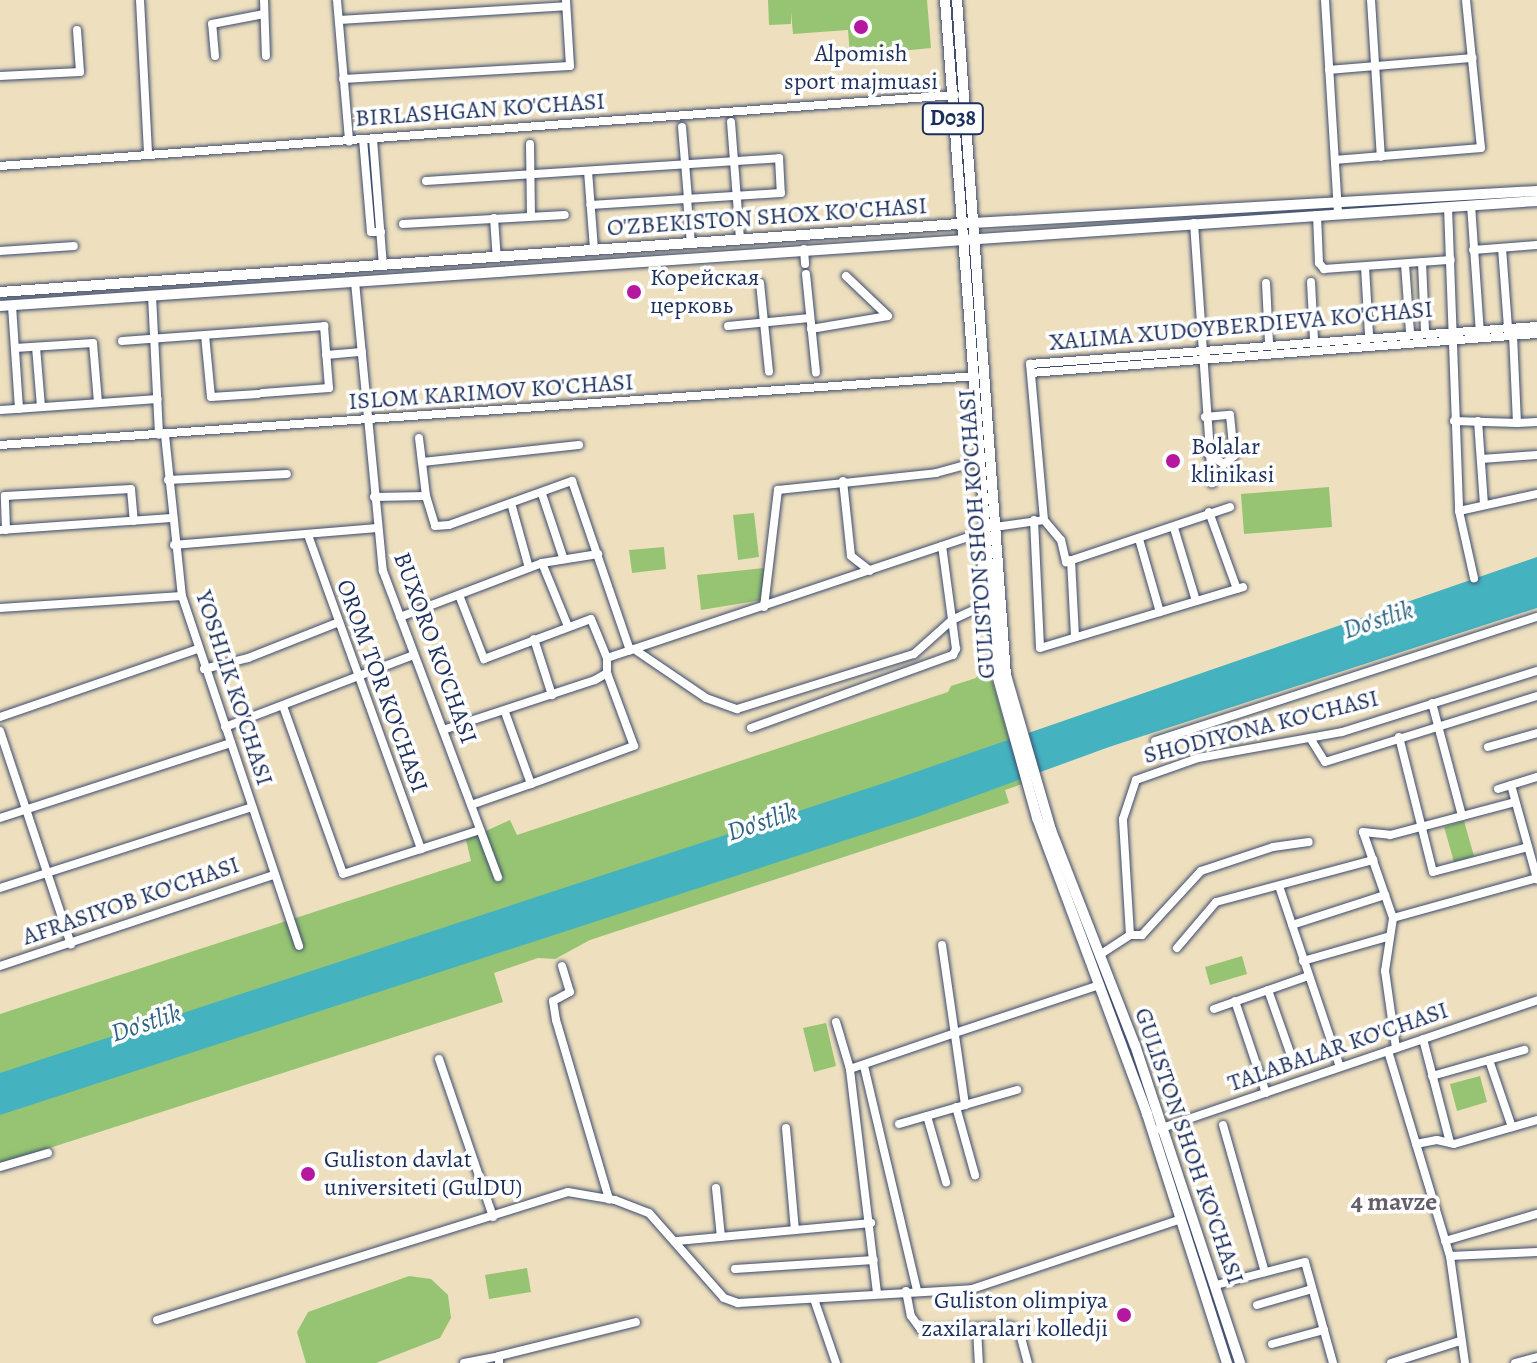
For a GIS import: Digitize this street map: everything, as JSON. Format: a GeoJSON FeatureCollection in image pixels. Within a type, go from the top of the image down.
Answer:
{"type":"FeatureCollection","features":[{"type":"Feature","properties":{"kind":"main road","name":"GULISTON SHOH KO'CHASI"},"geometry":{"type":"LineString","coordinates":[[945,0],[980,461],[1013,720]]}},
{"type":"Feature","properties":{"kind":"main road","name":"GULISTON SHOH KO'CHASI"},"geometry":{"type":"LineString","coordinates":[[957,0],[985,375],[990,529],[987,551],[996,671],[1099,985],[1158,1129],[1216,1285],[1240,1363]]}},
{"type":"Feature","properties":{"kind":"main road","name":"O'ZBEKISTON SHOX KO'CHASI"},"geometry":{"type":"LineString","coordinates":[[0,306],[1317,215],[1338,208],[1537,191]]}},
{"type":"Feature","properties":{"kind":"main road","name":"O'ZBEKISTON SHOX KO'CHASI"},"geometry":{"type":"LineString","coordinates":[[0,292],[973,223],[1338,208],[1448,207],[1537,201]]}},
{"type":"Feature","properties":{"kind":"main road"},"geometry":{"type":"LineString","coordinates":[[997,222],[997,235]]}},
{"type":"Feature","properties":{"kind":"main road"},"geometry":{"type":"LineString","coordinates":[[939,226],[940,240]]}},
{"type":"Feature","properties":{"kind":"main road","name":"GULISTON SHOH KO'CHASI"},"geometry":{"type":"LineString","coordinates":[[1033,786],[1101,954],[1158,1129],[1181,1219],[1227,1363]]}},
{"type":"Feature","properties":{"kind":"street"},"geometry":{"type":"LineString","coordinates":[[140,0],[148,155]]}},
{"type":"Feature","properties":{"kind":"street"},"geometry":{"type":"LineString","coordinates":[[264,0],[266,56]]}},
{"type":"Feature","properties":{"kind":"street"},"geometry":{"type":"LineString","coordinates":[[337,0],[349,141]]}},
{"type":"Feature","properties":{"kind":"street"},"geometry":{"type":"LineString","coordinates":[[1325,0],[1338,208]]}},
{"type":"Feature","properties":{"kind":"street"},"geometry":{"type":"LineString","coordinates":[[1371,0],[1381,157]]}},
{"type":"Feature","properties":{"kind":"street"},"geometry":{"type":"LineString","coordinates":[[1335,160],[1481,148],[1466,1]]}},
{"type":"Feature","properties":{"kind":"street"},"geometry":{"type":"LineString","coordinates":[[339,20],[566,3],[570,66],[343,79]]}},
{"type":"Feature","properties":{"kind":"street"},"geometry":{"type":"LineString","coordinates":[[215,56],[212,24],[264,14]]}},
{"type":"Feature","properties":{"kind":"street"},"geometry":{"type":"LineString","coordinates":[[0,76],[80,72],[77,30]]}},
{"type":"Feature","properties":{"kind":"street"},"geometry":{"type":"LineString","coordinates":[[1329,70],[1472,58]]}},
{"type":"Feature","properties":{"kind":"street","name":"BIRLASHGAN KO'CHASI"},"geometry":{"type":"LineString","coordinates":[[0,166],[963,94]]}},
{"type":"Feature","properties":{"kind":"street"},"geometry":{"type":"LineString","coordinates":[[731,122],[740,240]]}},
{"type":"Feature","properties":{"kind":"street"},"geometry":{"type":"LineString","coordinates":[[682,127],[691,244]]}},
{"type":"Feature","properties":{"kind":"street"},"geometry":{"type":"LineString","coordinates":[[368,139],[383,265]]}},
{"type":"Feature","properties":{"kind":"street"},"geometry":{"type":"LineString","coordinates":[[530,144],[531,216]]}},
{"type":"Feature","properties":{"kind":"street"},"geometry":{"type":"LineString","coordinates":[[426,181],[779,158],[781,193],[590,205]]}},
{"type":"Feature","properties":{"kind":"street"},"geometry":{"type":"LineString","coordinates":[[588,171],[594,249]]}},
{"type":"Feature","properties":{"kind":"street"},"geometry":{"type":"LineString","coordinates":[[1471,205],[1480,334],[1537,334]]}},
{"type":"Feature","properties":{"kind":"street"},"geometry":{"type":"LineString","coordinates":[[1448,207],[1455,329],[1454,421],[1459,511],[1474,578]]}},
{"type":"Feature","properties":{"kind":"street"},"geometry":{"type":"LineString","coordinates":[[403,224],[565,215]]}},
{"type":"Feature","properties":{"kind":"street"},"geometry":{"type":"LineString","coordinates":[[1317,215],[1322,268],[1451,260]]}},
{"type":"Feature","properties":{"kind":"street"},"geometry":{"type":"LineString","coordinates":[[494,218],[497,257]]}},
{"type":"Feature","properties":{"kind":"street"},"geometry":{"type":"LineString","coordinates":[[1194,223],[1205,417],[1212,483]]}},
{"type":"Feature","properties":{"kind":"street"},"geometry":{"type":"LineString","coordinates":[[1473,250],[1537,245]]}},
{"type":"Feature","properties":{"kind":"street"},"geometry":{"type":"LineString","coordinates":[[0,251],[74,246]]}},
{"type":"Feature","properties":{"kind":"street"},"geometry":{"type":"LineString","coordinates":[[1502,248],[1517,423]]}},
{"type":"Feature","properties":{"kind":"street"},"geometry":{"type":"LineString","coordinates":[[804,249],[816,372]]}},
{"type":"Feature","properties":{"kind":"street"},"geometry":{"type":"LineString","coordinates":[[1422,262],[1425,331]]}},
{"type":"Feature","properties":{"kind":"street"},"geometry":{"type":"LineString","coordinates":[[1405,264],[1410,332]]}},
{"type":"Feature","properties":{"kind":"street"},"geometry":{"type":"LineString","coordinates":[[1365,267],[1369,335]]}},
{"type":"Feature","properties":{"kind":"street"},"geometry":{"type":"LineString","coordinates":[[811,329],[888,316],[846,276]]}},
{"type":"Feature","properties":{"kind":"street","name":"BUXORO KO'CHASI"},"geometry":{"type":"LineString","coordinates":[[355,282],[376,528],[383,571],[498,877]]}},
{"type":"Feature","properties":{"kind":"street"},"geometry":{"type":"LineString","coordinates":[[1311,282],[1314,340]]}},
{"type":"Feature","properties":{"kind":"street"},"geometry":{"type":"LineString","coordinates":[[760,283],[769,372]]}},
{"type":"Feature","properties":{"kind":"street"},"geometry":{"type":"LineString","coordinates":[[1266,283],[1269,343]]}},
{"type":"Feature","properties":{"kind":"street","name":"YOSHLIK KO'CHASI"},"geometry":{"type":"LineString","coordinates":[[152,296],[158,399],[182,596],[299,946]]}},
{"type":"Feature","properties":{"kind":"street"},"geometry":{"type":"LineString","coordinates":[[12,306],[19,409]]}},
{"type":"Feature","properties":{"kind":"street"},"geometry":{"type":"LineString","coordinates":[[728,326],[810,318]]}},
{"type":"Feature","properties":{"kind":"street"},"geometry":{"type":"LineString","coordinates":[[122,341],[324,326],[329,388],[211,397],[205,335]]}},
{"type":"Feature","properties":{"kind":"street"},"geometry":{"type":"LineString","coordinates":[[1511,332],[1537,326]]}},
{"type":"Feature","properties":{"kind":"street","name":"XALIMA XUDOYBERDIEVA KO'CHASI"},"geometry":{"type":"LineString","coordinates":[[1031,368],[1369,335],[1455,329],[1480,334]]}},
{"type":"Feature","properties":{"kind":"street","name":"XALIMA XUDOYBERDIEVA KO'CHASI"},"geometry":{"type":"LineString","coordinates":[[1031,368],[1204,360],[1455,341],[1480,334]]}},
{"type":"Feature","properties":{"kind":"street"},"geometry":{"type":"LineString","coordinates":[[15,348],[93,343],[98,403]]}},
{"type":"Feature","properties":{"kind":"street"},"geometry":{"type":"LineString","coordinates":[[36,347],[41,407]]}},
{"type":"Feature","properties":{"kind":"street"},"geometry":{"type":"LineString","coordinates":[[326,355],[362,352]]}},
{"type":"Feature","properties":{"kind":"street"},"geometry":{"type":"LineString","coordinates":[[1031,368],[1039,520],[1040,648],[1240,588],[1209,512]]}},
{"type":"Feature","properties":{"kind":"street","name":"ISLOM KARIMOV KO'CHASI"},"geometry":{"type":"LineString","coordinates":[[0,445],[985,375]]}},
{"type":"Feature","properties":{"kind":"street"},"geometry":{"type":"LineString","coordinates":[[1,410],[158,399]]}},
{"type":"Feature","properties":{"kind":"street"},"geometry":{"type":"LineString","coordinates":[[1205,417],[1230,415],[1234,456],[1224,464],[1208,454]]}},
{"type":"Feature","properties":{"kind":"street"},"geometry":{"type":"LineString","coordinates":[[1454,421],[1537,422]]}},
{"type":"Feature","properties":{"kind":"street"},"geometry":{"type":"LineString","coordinates":[[1478,421],[1484,505]]}},
{"type":"Feature","properties":{"kind":"street"},"geometry":{"type":"LineString","coordinates":[[419,438],[426,496],[435,526],[542,494],[572,481],[632,650],[706,698],[737,709],[914,654],[952,620],[980,607],[982,558],[987,551]]}},
{"type":"Feature","properties":{"kind":"street"},"geometry":{"type":"LineString","coordinates":[[422,462],[579,445]]}},
{"type":"Feature","properties":{"kind":"street"},"geometry":{"type":"LineString","coordinates":[[1481,459],[1537,455]]}},
{"type":"Feature","properties":{"kind":"street"},"geometry":{"type":"LineString","coordinates":[[764,607],[776,493],[843,481],[936,473],[980,461]]}},
{"type":"Feature","properties":{"kind":"street"},"geometry":{"type":"LineString","coordinates":[[168,480],[287,474]]}},
{"type":"Feature","properties":{"kind":"street"},"geometry":{"type":"LineString","coordinates":[[843,481],[851,556],[870,571]]}},
{"type":"Feature","properties":{"kind":"street"},"geometry":{"type":"LineString","coordinates":[[134,521],[131,489],[5,496],[3,530],[134,521],[172,518]]}},
{"type":"Feature","properties":{"kind":"street"},"geometry":{"type":"LineString","coordinates":[[542,494],[563,557]]}},
{"type":"Feature","properties":{"kind":"street"},"geometry":{"type":"LineString","coordinates":[[1459,511],[1537,494]]}},
{"type":"Feature","properties":{"kind":"street"},"geometry":{"type":"LineString","coordinates":[[374,497],[426,496]]}},
{"type":"Feature","properties":{"kind":"street"},"geometry":{"type":"LineString","coordinates":[[511,503],[529,568]]}},
{"type":"Feature","properties":{"kind":"street"},"geometry":{"type":"LineString","coordinates":[[1068,561],[1230,507]]}},
{"type":"Feature","properties":{"kind":"street"},"geometry":{"type":"LineString","coordinates":[[607,658],[990,529],[1039,520]]}},
{"type":"Feature","properties":{"kind":"street"},"geometry":{"type":"LineString","coordinates":[[1039,520],[1061,540],[1068,561],[1075,637]]}},
{"type":"Feature","properties":{"kind":"street"},"geometry":{"type":"LineString","coordinates":[[174,545],[376,528]]}},
{"type":"Feature","properties":{"kind":"street"},"geometry":{"type":"LineString","coordinates":[[1174,528],[1196,601]]}},
{"type":"Feature","properties":{"kind":"street","name":"OROM TOR KO'CHASI"},"geometry":{"type":"LineString","coordinates":[[308,535],[356,676],[421,849]]}},
{"type":"Feature","properties":{"kind":"street"},"geometry":{"type":"LineString","coordinates":[[1139,539],[1160,612]]}},
{"type":"Feature","properties":{"kind":"street"},"geometry":{"type":"LineString","coordinates":[[751,728],[953,655],[952,620],[942,546]]}},
{"type":"Feature","properties":{"kind":"street"},"geometry":{"type":"LineString","coordinates":[[400,617],[542,563],[563,557],[598,554]]}},
{"type":"Feature","properties":{"kind":"street"},"geometry":{"type":"LineString","coordinates":[[542,563],[567,624]]}},
{"type":"Feature","properties":{"kind":"street"},"geometry":{"type":"LineString","coordinates":[[459,595],[484,659],[567,624],[591,619],[607,658],[607,673],[634,746],[471,805]]}},
{"type":"Feature","properties":{"kind":"street"},"geometry":{"type":"LineString","coordinates":[[0,608],[182,596]]}},
{"type":"Feature","properties":{"kind":"street"},"geometry":{"type":"LineString","coordinates":[[1155,741],[1537,617]]}},
{"type":"Feature","properties":{"kind":"street"},"geometry":{"type":"LineString","coordinates":[[204,669],[248,658],[337,623]]}},
{"type":"Feature","properties":{"kind":"street"},"geometry":{"type":"LineString","coordinates":[[534,639],[552,695]]}},
{"type":"Feature","properties":{"kind":"street"},"geometry":{"type":"LineString","coordinates":[[0,717],[198,649]]}},
{"type":"Feature","properties":{"kind":"street"},"geometry":{"type":"LineString","coordinates":[[225,727],[414,655]]}},
{"type":"Feature","properties":{"kind":"street","name":"SHODIYONA KO'CHASI"},"geometry":{"type":"LineString","coordinates":[[1130,935],[1123,819],[1136,780],[1198,758],[1310,738],[1537,671]]}},
{"type":"Feature","properties":{"kind":"street"},"geometry":{"type":"LineString","coordinates":[[443,730],[505,712],[607,673]]}},
{"type":"Feature","properties":{"kind":"street"},"geometry":{"type":"LineString","coordinates":[[1310,738],[1325,762],[1537,696]]}},
{"type":"Feature","properties":{"kind":"street"},"geometry":{"type":"LineString","coordinates":[[1432,703],[1462,816]]}},
{"type":"Feature","properties":{"kind":"street"},"geometry":{"type":"LineString","coordinates":[[283,706],[343,874],[480,830]]}},
{"type":"Feature","properties":{"kind":"street"},"geometry":{"type":"LineString","coordinates":[[505,712],[531,784]]}},
{"type":"Feature","properties":{"kind":"street"},"geometry":{"type":"LineString","coordinates":[[0,731],[71,944]]}},
{"type":"Feature","properties":{"kind":"street"},"geometry":{"type":"LineString","coordinates":[[1488,747],[1537,734]]}},
{"type":"Feature","properties":{"kind":"street"},"geometry":{"type":"LineString","coordinates":[[1399,737],[1433,872],[1528,847]]}},
{"type":"Feature","properties":{"kind":"street"},"geometry":{"type":"LineString","coordinates":[[0,818],[231,743]]}},
{"type":"Feature","properties":{"kind":"street"},"geometry":{"type":"LineString","coordinates":[[1498,789],[1537,777]]}},
{"type":"Feature","properties":{"kind":"street"},"geometry":{"type":"LineString","coordinates":[[1393,918],[1537,878],[1511,785]]}},
{"type":"Feature","properties":{"kind":"street"},"geometry":{"type":"LineString","coordinates":[[1465,1363],[1450,1256],[1392,1050],[1386,998],[1387,937],[1393,918],[1363,832],[1390,835],[1515,802]]}},
{"type":"Feature","properties":{"kind":"street"},"geometry":{"type":"LineString","coordinates":[[0,888],[252,807]]}},
{"type":"Feature","properties":{"kind":"street"},"geometry":{"type":"LineString","coordinates":[[1101,954],[1130,935],[1142,935],[1201,871],[1273,847],[1309,842]]}},
{"type":"Feature","properties":{"kind":"street"},"geometry":{"type":"LineString","coordinates":[[1177,948],[1216,902],[1373,860]]}},
{"type":"Feature","properties":{"kind":"street","name":"AFRASIYOB KO'CHASI"},"geometry":{"type":"LineString","coordinates":[[0,966],[274,875]]}},
{"type":"Feature","properties":{"kind":"street"},"geometry":{"type":"LineString","coordinates":[[1279,886],[1340,1067]]}},
{"type":"Feature","properties":{"kind":"street"},"geometry":{"type":"LineString","coordinates":[[1292,925],[1385,895]]}},
{"type":"Feature","properties":{"kind":"street"},"geometry":{"type":"LineString","coordinates":[[1303,961],[1387,937]]}},
{"type":"Feature","properties":{"kind":"street"},"geometry":{"type":"LineString","coordinates":[[942,945],[956,1032],[961,1106],[975,1175]]}},
{"type":"Feature","properties":{"kind":"street"},"geometry":{"type":"LineString","coordinates":[[562,966],[570,992],[553,1001],[556,1020],[609,1199]]}},
{"type":"Feature","properties":{"kind":"street"},"geometry":{"type":"LineString","coordinates":[[1214,1009],[1308,976]]}},
{"type":"Feature","properties":{"kind":"street"},"geometry":{"type":"LineString","coordinates":[[850,1069],[1099,985]]}},
{"type":"Feature","properties":{"kind":"street"},"geometry":{"type":"LineString","coordinates":[[1268,990],[1294,1064]]}},
{"type":"Feature","properties":{"kind":"street","name":"TALABALAR KO'CHASI"},"geometry":{"type":"LineString","coordinates":[[1158,1129],[1537,1000]]}},
{"type":"Feature","properties":{"kind":"street"},"geometry":{"type":"LineString","coordinates":[[1235,1001],[1266,1093]]}},
{"type":"Feature","properties":{"kind":"street"},"geometry":{"type":"LineString","coordinates":[[836,1022],[850,1069],[858,1114],[877,1293]]}},
{"type":"Feature","properties":{"kind":"street"},"geometry":{"type":"LineString","coordinates":[[1423,1039],[1450,1143]]}},
{"type":"Feature","properties":{"kind":"street"},"geometry":{"type":"LineString","coordinates":[[1432,1076],[1524,1050]]}},
{"type":"Feature","properties":{"kind":"street"},"geometry":{"type":"LineString","coordinates":[[439,1059],[493,1217]]}},
{"type":"Feature","properties":{"kind":"street"},"geometry":{"type":"LineString","coordinates":[[1489,1060],[1512,1127]]}},
{"type":"Feature","properties":{"kind":"street"},"geometry":{"type":"LineString","coordinates":[[864,1066],[917,1291]]}},
{"type":"Feature","properties":{"kind":"street"},"geometry":{"type":"LineString","coordinates":[[899,1124],[1017,1090]]}},
{"type":"Feature","properties":{"kind":"street"},"geometry":{"type":"LineString","coordinates":[[927,1116],[946,1182]]}},
{"type":"Feature","properties":{"kind":"street"},"geometry":{"type":"LineString","coordinates":[[1416,1144],[1450,1143],[1537,1120]]}},
{"type":"Feature","properties":{"kind":"street"},"geometry":{"type":"LineString","coordinates":[[1223,1125],[1265,1272]]}},
{"type":"Feature","properties":{"kind":"street"},"geometry":{"type":"LineString","coordinates":[[786,1128],[795,1230]]}},
{"type":"Feature","properties":{"kind":"street"},"geometry":{"type":"LineString","coordinates":[[0,1167],[48,1153]]}},
{"type":"Feature","properties":{"kind":"street"},"geometry":{"type":"LineString","coordinates":[[716,1188],[721,1237]]}},
{"type":"Feature","properties":{"kind":"street"},"geometry":{"type":"LineString","coordinates":[[157,1320],[568,1192],[609,1199],[649,1213],[677,1241],[724,1298],[738,1303],[972,1289],[1181,1219]]}},
{"type":"Feature","properties":{"kind":"street"},"geometry":{"type":"LineString","coordinates":[[1445,1241],[1537,1214]]}},
{"type":"Feature","properties":{"kind":"street"},"geometry":{"type":"LineString","coordinates":[[677,1241],[871,1223]]}},
{"type":"Feature","properties":{"kind":"street"},"geometry":{"type":"LineString","coordinates":[[1450,1256],[1537,1252]]}},
{"type":"Feature","properties":{"kind":"street"},"geometry":{"type":"LineString","coordinates":[[735,1269],[874,1260]]}},
{"type":"Feature","properties":{"kind":"street"},"geometry":{"type":"LineString","coordinates":[[1216,1285],[1305,1262],[1333,1363]]}},
{"type":"Feature","properties":{"kind":"street"},"geometry":{"type":"LineString","coordinates":[[1257,1305],[1312,1289]]}},
{"type":"Feature","properties":{"kind":"street"},"geometry":{"type":"LineString","coordinates":[[906,1291],[911,1316],[921,1330],[1009,1326],[1019,1330],[1028,1363]]}},
{"type":"Feature","properties":{"kind":"street"},"geometry":{"type":"LineString","coordinates":[[814,1299],[836,1363]]}},
{"type":"Feature","properties":{"kind":"street"},"geometry":{"type":"LineString","coordinates":[[464,1363],[499,1360],[636,1322]]}},
{"type":"Feature","properties":{"kind":"street"},"geometry":{"type":"LineString","coordinates":[[977,1328],[979,1363]]}},
{"type":"Feature","properties":{"kind":"street"},"geometry":{"type":"LineString","coordinates":[[1272,1344],[1324,1330]]}},
{"type":"Feature","properties":{"kind":"street"},"geometry":{"type":"LineString","coordinates":[[1391,1363],[1460,1341]]}},
{"type":"Feature","properties":{"kind":"street"},"geometry":{"type":"LineString","coordinates":[[1515,1363],[1537,1357]]}},
{"type":"Feature","properties":{"kind":"green space","name":"Alpomish sport majmuasi"},"geometry":{"type":"Polygon","coordinates":[[[768,0],[927,0],[931,48],[850,56],[848,30],[793,34],[791,12],[791,24],[769,25],[768,0]]]}},
{"type":"Feature","properties":{"kind":"green space"},"geometry":{"type":"Polygon","coordinates":[[[1329,487],[1332,527],[1244,534],[1241,494],[1329,487]]]}},
{"type":"Feature","properties":{"kind":"green space"},"geometry":{"type":"Polygon","coordinates":[[[754,513],[759,557],[738,560],[733,515],[754,513]]]}},
{"type":"Feature","properties":{"kind":"green space"},"geometry":{"type":"Polygon","coordinates":[[[664,547],[666,569],[632,573],[629,550],[664,547]]]}},
{"type":"Feature","properties":{"kind":"green space"},"geometry":{"type":"Polygon","coordinates":[[[764,568],[762,600],[701,610],[697,575],[764,568]]]}},
{"type":"Feature","properties":{"kind":"green space"},"geometry":{"type":"Polygon","coordinates":[[[982,666],[991,677],[1022,784],[1005,790],[1009,803],[590,940],[555,959],[538,958],[494,973],[503,1002],[0,1164],[0,1014],[471,861],[466,840],[510,820],[517,835],[948,692],[951,686],[976,678],[982,666]]]}},
{"type":"Feature","properties":{"kind":"green space"},"geometry":{"type":"Polygon","coordinates":[[[1464,821],[1474,856],[1454,862],[1444,827],[1464,821]]]}},
{"type":"Feature","properties":{"kind":"green space"},"geometry":{"type":"Polygon","coordinates":[[[1242,956],[1247,974],[1210,985],[1205,967],[1242,956]]]}},
{"type":"Feature","properties":{"kind":"green space"},"geometry":{"type":"Polygon","coordinates":[[[826,1023],[836,1066],[814,1072],[803,1028],[826,1023]]]}},
{"type":"Feature","properties":{"kind":"green space"},"geometry":{"type":"Polygon","coordinates":[[[1480,1076],[1487,1102],[1457,1111],[1450,1084],[1480,1076]]]}},
{"type":"Feature","properties":{"kind":"green space"},"geometry":{"type":"Polygon","coordinates":[[[527,1268],[531,1292],[489,1299],[485,1275],[527,1268]]]}},
{"type":"Feature","properties":{"kind":"green space"},"geometry":{"type":"Polygon","coordinates":[[[409,1276],[431,1279],[448,1295],[451,1318],[440,1338],[376,1363],[306,1363],[297,1332],[308,1312],[409,1276]]]}},
{"type":"Feature","properties":{"kind":"water","name":"Do'stlik"},"geometry":{"type":"Polygon","coordinates":[[[1537,557],[1537,608],[1109,747],[920,816],[0,1115],[0,1073],[884,783],[1537,557]]]}},
{"type":"Feature","properties":{"kind":"place","name":"Alpomish sport majmuasi"},"geometry":{"type":"Point","coordinates":[861,27]}},
{"type":"Feature","properties":{"kind":"place","name":"Корейская церковь"},"geometry":{"type":"Point","coordinates":[634,292]}},
{"type":"Feature","properties":{"kind":"place","name":"Bolalar klinikasi"},"geometry":{"type":"Point","coordinates":[1173,461]}},
{"type":"Feature","properties":{"kind":"place","name":"Guliston davlat universiteti (GulDU)"},"geometry":{"type":"Point","coordinates":[308,1174]}},
{"type":"Feature","properties":{"kind":"place","name":"Guliston olimpiya zaxilaralari kolledji"},"geometry":{"type":"Point","coordinates":[1124,1315]}},
{"type":"Feature","properties":{"kind":"district","name":"4 mavze"},"geometry":{"type":"Point","coordinates":[1394,1202]}}]}
